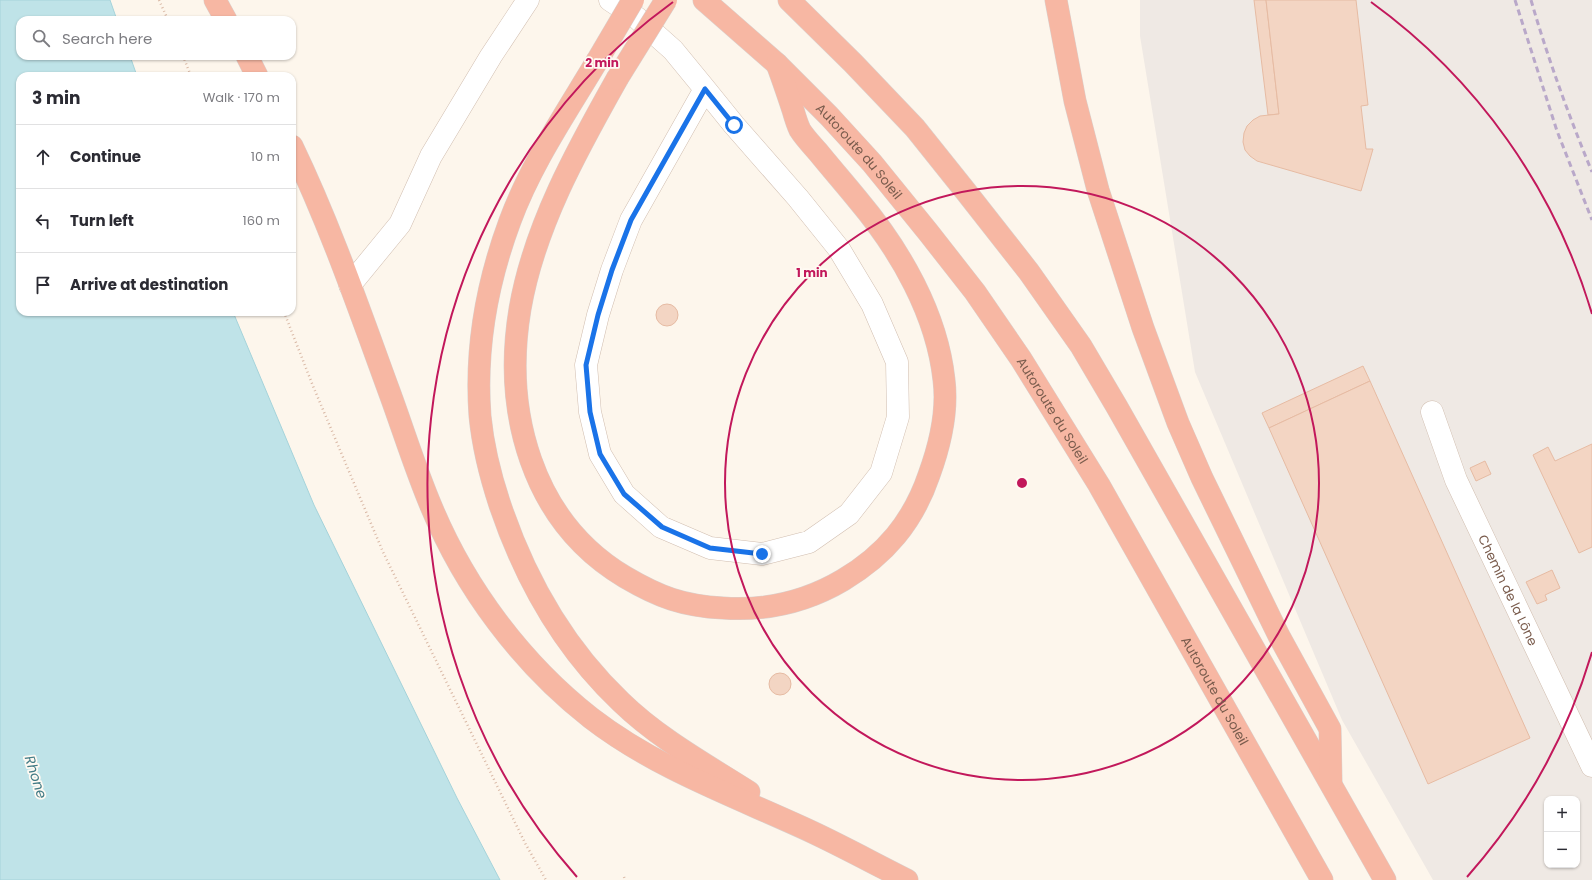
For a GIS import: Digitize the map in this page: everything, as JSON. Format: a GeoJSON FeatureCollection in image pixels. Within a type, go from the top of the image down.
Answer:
{"type":"FeatureCollection","features":[{"type":"Feature","properties":{"kind":"highway"},"geometry":{"type":"LineString","coordinates":[[215,0],[224,16]]}},
{"type":"Feature","properties":{"kind":"highway"},"geometry":{"type":"LineString","coordinates":[[633,0],[596,61],[526,184],[510,219],[496,262],[486,301],[482,328],[479,380],[480,417],[484,449],[490,474],[519,556],[534,586],[577,654],[621,703],[649,727],[814,833]]}},
{"type":"Feature","properties":{"kind":"highway"},"geometry":{"type":"LineString","coordinates":[[666,0],[617,79],[588,130],[567,172],[548,216],[525,283],[518,324],[515,378],[520,414],[528,449],[541,484],[558,516],[571,532],[604,564],[645,589],[668,599],[691,605],[738,609],[766,608],[785,605],[808,598],[828,589],[869,563],[888,546],[902,530],[915,509],[925,488],[941,435],[945,386],[942,363],[936,339],[926,312],[908,275],[891,246],[862,205],[800,129],[778,64]]}},
{"type":"Feature","properties":{"kind":"highway","name":"Autoroute du Soleil"},"geometry":{"type":"LineString","coordinates":[[704,0],[778,64],[829,116],[872,163],[975,292],[1021,359],[1099,485],[1322,880]]}},
{"type":"Feature","properties":{"kind":"highway"},"geometry":{"type":"LineString","coordinates":[[789,0],[854,63],[915,128],[1029,272],[1081,346],[1121,413],[1385,880]]}},
{"type":"Feature","properties":{"kind":"highway"},"geometry":{"type":"LineString","coordinates":[[1056,0],[1075,101],[1098,190],[1143,328],[1178,423],[1202,478],[1279,636],[1330,729],[1332,785]]}},
{"type":"Feature","properties":{"kind":"highway"},"geometry":{"type":"LineString","coordinates":[[249,60],[255,72]]}},
{"type":"Feature","properties":{"kind":"highway"},"geometry":{"type":"LineString","coordinates":[[296,155],[328,227],[431,506],[459,563],[482,601],[502,628],[532,663],[562,694],[592,718],[632,746],[670,769],[814,833],[907,880]]}},
{"type":"Feature","properties":{"kind":"street"},"geometry":{"type":"LineString","coordinates":[[350,285],[400,224],[431,156],[491,56],[528,0]]}},
{"type":"Feature","properties":{"kind":"street"},"geometry":{"type":"LineString","coordinates":[[610,0],[637,18],[673,50],[839,249],[872,304],[897,362],[898,417],[881,473],[849,514],[809,542],[762,554],[710,548],[662,527],[624,494],[600,454],[590,412],[586,365],[598,315],[612,270],[631,220],[705,89]]}},
{"type":"Feature","properties":{"kind":"street","name":"Chemin de la Lône"},"geometry":{"type":"LineString","coordinates":[[1432,412],[1456,480],[1592,766]]}},
{"type":"Feature","properties":{"kind":"path"},"geometry":{"type":"LineString","coordinates":[[159,0],[166,16]]}},
{"type":"Feature","properties":{"kind":"path"},"geometry":{"type":"LineString","coordinates":[[185,60],[189,72]]}},
{"type":"Feature","properties":{"kind":"path"},"geometry":{"type":"LineString","coordinates":[[286,316],[383,552],[525,843],[546,880]]}},
{"type":"Feature","properties":{"kind":"shaded area"},"geometry":{"type":"Polygon","coordinates":[[[1140,0],[1592,0],[1592,880],[1433,880],[1342,720],[1195,372],[1140,36],[1140,0]]]}},
{"type":"Feature","properties":{"kind":"water","name":"Rhone"},"geometry":{"type":"Polygon","coordinates":[[[0,0],[110,0],[116,16],[16,16],[16,60],[131,60],[136,72],[16,72],[16,316],[235,316],[314,505],[457,798],[500,880],[0,880],[0,0]]]}},
{"type":"Feature","properties":{"kind":"building"},"geometry":{"type":"Polygon","coordinates":[[[1254,0],[1266,0],[1279,114],[1268,115],[1254,0]]]}},
{"type":"Feature","properties":{"kind":"building"},"geometry":{"type":"Polygon","coordinates":[[[1266,0],[1356,0],[1368,105],[1361,106],[1366,149],[1373,149],[1361,191],[1257,161],[1245,150],[1243,142],[1244,133],[1247,126],[1260,116],[1279,114],[1266,0]]]}},
{"type":"Feature","properties":{"kind":"building"},"geometry":{"type":"Polygon","coordinates":[[[667,304],[675,307],[678,315],[675,323],[667,326],[659,323],[656,315],[659,307],[667,304]]]}},
{"type":"Feature","properties":{"kind":"building"},"geometry":{"type":"Polygon","coordinates":[[[1363,366],[1370,381],[1269,428],[1262,413],[1363,366]]]}},
{"type":"Feature","properties":{"kind":"building"},"geometry":{"type":"Polygon","coordinates":[[[1370,381],[1530,738],[1428,784],[1269,428],[1370,381]]]}},
{"type":"Feature","properties":{"kind":"building"},"geometry":{"type":"Polygon","coordinates":[[[1592,444],[1592,547],[1579,553],[1533,455],[1548,447],[1555,461],[1592,444]]]}},
{"type":"Feature","properties":{"kind":"building"},"geometry":{"type":"Polygon","coordinates":[[[1485,461],[1491,474],[1476,481],[1470,468],[1485,461]]]}},
{"type":"Feature","properties":{"kind":"building"},"geometry":{"type":"Polygon","coordinates":[[[1552,570],[1560,588],[1545,595],[1547,600],[1537,604],[1526,582],[1552,570]]]}},
{"type":"Feature","properties":{"kind":"building"},"geometry":{"type":"Polygon","coordinates":[[[780,673],[788,676],[791,684],[788,692],[780,695],[772,692],[769,684],[772,676],[780,673]]]}},
{"type":"Feature","properties":{"kind":"railway"},"geometry":{"type":"LineString","coordinates":[[1515,0],[1557,131],[1592,220]]}},
{"type":"Feature","properties":{"kind":"railway"},"geometry":{"type":"LineString","coordinates":[[1531,0],[1559,87],[1592,172]]}},
{"type":"Feature","properties":{"kind":"route"},"geometry":{"type":"LineString","coordinates":[[734,125],[705,89],[631,220],[612,270],[598,315],[586,365],[590,412],[600,454],[624,494],[662,527],[710,548],[762,554]]}}]}
